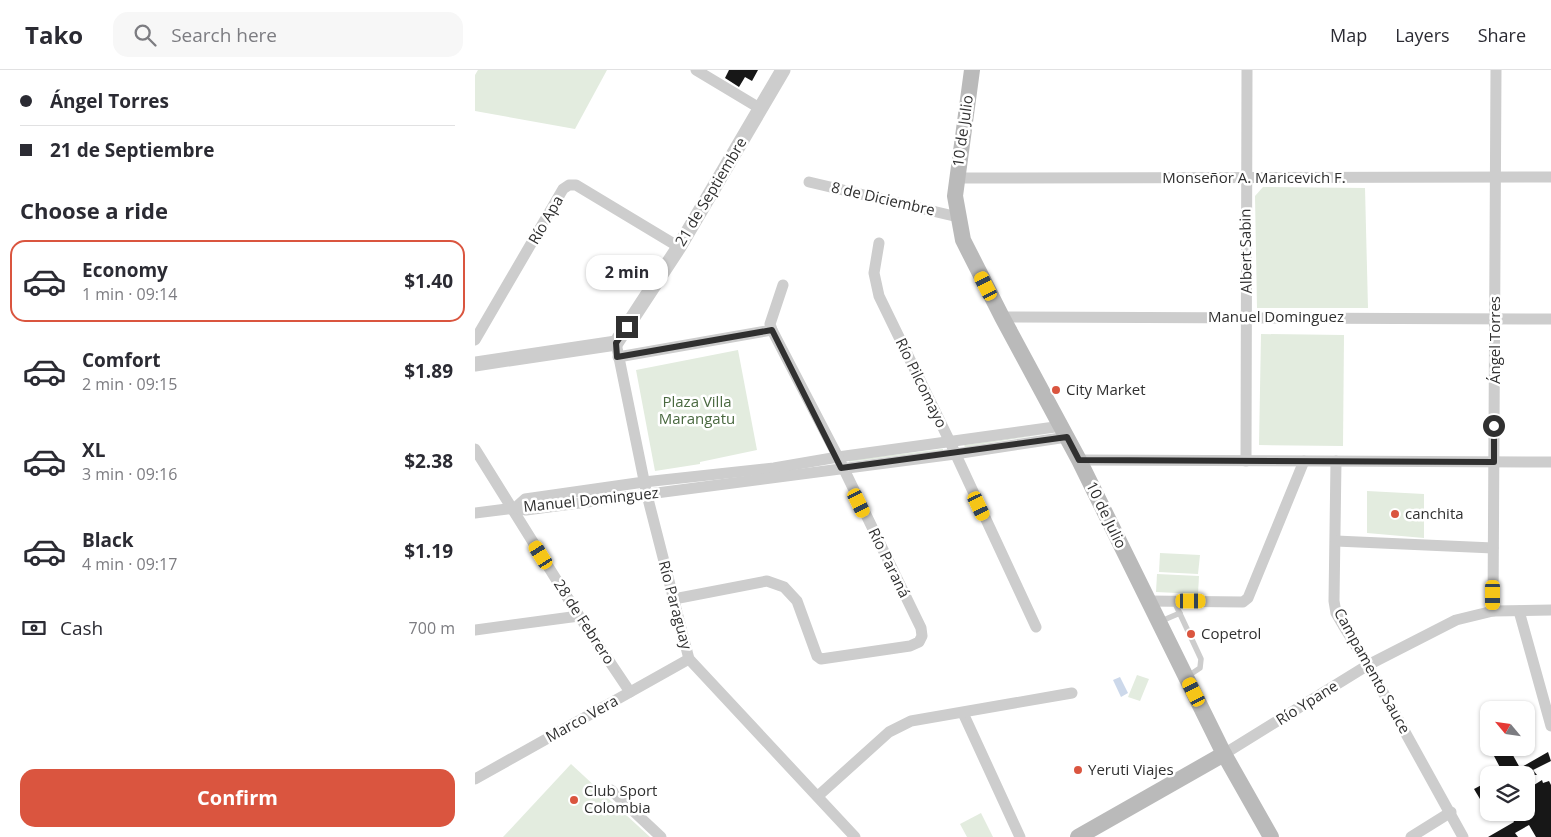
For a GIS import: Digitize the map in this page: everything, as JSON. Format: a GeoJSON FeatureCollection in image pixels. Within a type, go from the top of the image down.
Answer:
{"type":"FeatureCollection","features":[{"type":"Feature","properties":{"kind":"main road","name":"10 de Julio"},"geometry":{"type":"LineString","coordinates":[[972,70],[955,196],[963,240],[1002,317],[1065,432],[1224,754],[1271,837]]}},
{"type":"Feature","properties":{"kind":"main road","name":"Río Ypane"},"geometry":{"type":"LineString","coordinates":[[1077,837],[1224,754]]}},
{"type":"Feature","properties":{"kind":"street"},"geometry":{"type":"LineString","coordinates":[[696,70],[761,109]]}},
{"type":"Feature","properties":{"kind":"street","name":"21 de Septiembre"},"geometry":{"type":"LineString","coordinates":[[617,350],[783,70]]}},
{"type":"Feature","properties":{"kind":"street","name":"Albert Sabin"},"geometry":{"type":"LineString","coordinates":[[1246,461],[1245,178],[1247,70]]}},
{"type":"Feature","properties":{"kind":"street","name":"Ángel Torres"},"geometry":{"type":"LineString","coordinates":[[1493,611],[1496,70]]}},
{"type":"Feature","properties":{"kind":"street","name":"Monseñor A. Maricevich F."},"geometry":{"type":"LineString","coordinates":[[957,178],[1551,177]]}},
{"type":"Feature","properties":{"kind":"street","name":"8 de Diciembre"},"geometry":{"type":"LineString","coordinates":[[809,182],[958,217]]}},
{"type":"Feature","properties":{"kind":"street","name":"Río Apa"},"geometry":{"type":"LineString","coordinates":[[475,340],[563,189],[569,185],[577,185],[679,247]]}},
{"type":"Feature","properties":{"kind":"street","name":"Río Pilcomayo"},"geometry":{"type":"LineString","coordinates":[[879,244],[874,273],[879,296],[1036,626]]}},
{"type":"Feature","properties":{"kind":"street"},"geometry":{"type":"LineString","coordinates":[[475,364],[617,350],[772,330],[770,324],[783,285]]}},
{"type":"Feature","properties":{"kind":"street","name":"Manuel Dominguez"},"geometry":{"type":"LineString","coordinates":[[1002,317],[1551,319]]}},
{"type":"Feature","properties":{"kind":"street","name":"Río Paraná"},"geometry":{"type":"LineString","coordinates":[[673,599],[767,582],[784,587],[797,601],[817,656],[821,659],[911,646],[919,642],[922,636],[921,628],[772,330]]}},
{"type":"Feature","properties":{"kind":"street","name":"Río Paraguay"},"geometry":{"type":"LineString","coordinates":[[617,350],[647,495],[689,659],[855,837]]}},
{"type":"Feature","properties":{"kind":"street","name":"Manuel Dominguez"},"geometry":{"type":"LineString","coordinates":[[513,508],[526,510],[647,495],[950,442],[1065,432]]}},
{"type":"Feature","properties":{"kind":"street","name":"Manuel Dominguez"},"geometry":{"type":"LineString","coordinates":[[513,508],[525,500],[644,482],[839,462],[955,454],[1065,432]]}},
{"type":"Feature","properties":{"kind":"street","name":"28 de Febrero"},"geometry":{"type":"LineString","coordinates":[[475,450],[579,616],[630,692]]}},
{"type":"Feature","properties":{"kind":"street"},"geometry":{"type":"LineString","coordinates":[[1079,460],[1551,462]]}},
{"type":"Feature","properties":{"kind":"street"},"geometry":{"type":"LineString","coordinates":[[1149,600],[1243,602],[1248,598],[1304,461]]}},
{"type":"Feature","properties":{"kind":"street","name":"Campamento Sauce"},"geometry":{"type":"LineString","coordinates":[[1335,461],[1336,541],[1334,601],[1336,613],[1368,665],[1451,812],[1463,837]]}},
{"type":"Feature","properties":{"kind":"street"},"geometry":{"type":"LineString","coordinates":[[475,513],[513,508]]}},
{"type":"Feature","properties":{"kind":"street"},"geometry":{"type":"LineString","coordinates":[[1336,541],[1493,548]]}},
{"type":"Feature","properties":{"kind":"street","name":"Río Ypane"},"geometry":{"type":"LineString","coordinates":[[1224,754],[1368,665],[1456,620],[1493,611],[1551,610]]}},
{"type":"Feature","properties":{"kind":"street"},"geometry":{"type":"LineString","coordinates":[[1519,611],[1551,726]]}},
{"type":"Feature","properties":{"kind":"street"},"geometry":{"type":"LineString","coordinates":[[475,630],[579,616]]}},
{"type":"Feature","properties":{"kind":"street","name":"Marco Vera"},"geometry":{"type":"LineString","coordinates":[[475,778],[689,659]]}},
{"type":"Feature","properties":{"kind":"street"},"geometry":{"type":"LineString","coordinates":[[818,796],[889,732],[911,721],[1072,693]]}},
{"type":"Feature","properties":{"kind":"street"},"geometry":{"type":"LineString","coordinates":[[963,713],[1020,837]]}},
{"type":"Feature","properties":{"kind":"street"},"geometry":{"type":"LineString","coordinates":[[611,790],[661,837]]}},
{"type":"Feature","properties":{"kind":"street"},"geometry":{"type":"LineString","coordinates":[[1411,837],[1451,812]]}},
{"type":"Feature","properties":{"kind":"lane"},"geometry":{"type":"LineString","coordinates":[[1174,601],[1201,664],[1200,668],[1186,677]]}},
{"type":"Feature","properties":{"kind":"lane"},"geometry":{"type":"LineString","coordinates":[[1159,622],[1179,613]]}},
{"type":"Feature","properties":{"kind":"green space"},"geometry":{"type":"Polygon","coordinates":[[[478,70],[607,70],[575,129],[475,111],[475,75],[478,70]]]}},
{"type":"Feature","properties":{"kind":"green space"},"geometry":{"type":"Polygon","coordinates":[[[1263,187],[1365,188],[1368,308],[1257,308],[1255,196],[1263,187]]]}},
{"type":"Feature","properties":{"kind":"green space"},"geometry":{"type":"Polygon","coordinates":[[[1261,334],[1344,335],[1343,446],[1259,445],[1261,334]]]}},
{"type":"Feature","properties":{"kind":"green space","name":"Plaza Villa Marangatu"},"geometry":{"type":"Polygon","coordinates":[[[738,350],[757,450],[700,462],[700,464],[655,471],[636,370],[738,350]]]}},
{"type":"Feature","properties":{"kind":"green space"},"geometry":{"type":"Polygon","coordinates":[[[1051,433],[965,447],[964,446],[965,445],[1051,433]]]}},
{"type":"Feature","properties":{"kind":"green space"},"geometry":{"type":"Polygon","coordinates":[[[943,450],[849,462],[850,460],[943,450]]]}},
{"type":"Feature","properties":{"kind":"green space","name":"canchita"},"geometry":{"type":"Polygon","coordinates":[[[1367,491],[1424,494],[1424,538],[1367,533],[1367,491]]]}},
{"type":"Feature","properties":{"kind":"green space"},"geometry":{"type":"Polygon","coordinates":[[[1160,553],[1200,555],[1198,574],[1159,572],[1160,553]]]}},
{"type":"Feature","properties":{"kind":"green space"},"geometry":{"type":"Polygon","coordinates":[[[1157,574],[1199,576],[1198,594],[1156,592],[1157,574]]]}},
{"type":"Feature","properties":{"kind":"green space"},"geometry":{"type":"Polygon","coordinates":[[[1137,675],[1149,679],[1140,701],[1128,697],[1137,675]]]}},
{"type":"Feature","properties":{"kind":"green space","name":"Club Sport Colombia"},"geometry":{"type":"Polygon","coordinates":[[[571,764],[650,837],[503,837],[571,764]]]}},
{"type":"Feature","properties":{"kind":"green space"},"geometry":{"type":"Polygon","coordinates":[[[981,813],[993,837],[967,837],[960,824],[981,813]]]}},
{"type":"Feature","properties":{"kind":"water"},"geometry":{"type":"Polygon","coordinates":[[[1120,677],[1128,693],[1121,697],[1113,680],[1120,677]]]}},
{"type":"Feature","properties":{"kind":"building"},"geometry":{"type":"Polygon","coordinates":[[[729,70],[758,70],[752,81],[745,77],[739,87],[725,78],[729,70]]]}},
{"type":"Feature","properties":{"kind":"building"},"geometry":{"type":"Polygon","coordinates":[[[1548,752],[1551,761],[1535,769],[1535,766],[1524,766],[1548,752]]]}},
{"type":"Feature","properties":{"kind":"building"},"geometry":{"type":"Polygon","coordinates":[[[1494,756],[1513,756],[1519,766],[1499,766],[1494,756]]]}},
{"type":"Feature","properties":{"kind":"building"},"geometry":{"type":"Polygon","coordinates":[[[1542,780],[1543,783],[1549,781],[1551,785],[1551,837],[1536,837],[1529,825],[1515,833],[1518,837],[1488,837],[1514,821],[1535,821],[1535,784],[1542,780]]]}},
{"type":"Feature","properties":{"kind":"building"},"geometry":{"type":"Polygon","coordinates":[[[1480,786],[1480,799],[1474,789],[1480,786]]]}},
{"type":"Feature","properties":{"kind":"place","name":"City Market"},"geometry":{"type":"Point","coordinates":[1056,390]}},
{"type":"Feature","properties":{"kind":"place","name":"canchita"},"geometry":{"type":"Point","coordinates":[1395,514]}},
{"type":"Feature","properties":{"kind":"place","name":"Copetrol"},"geometry":{"type":"Point","coordinates":[1191,634]}},
{"type":"Feature","properties":{"kind":"place","name":"Yeruti Viajes"},"geometry":{"type":"Point","coordinates":[1078,770]}},
{"type":"Feature","properties":{"kind":"place","name":"Club Sport Colombia"},"geometry":{"type":"Point","coordinates":[574,800]}},
{"type":"Feature","properties":{"kind":"route"},"geometry":{"type":"LineString","coordinates":[[627,327],[616,343],[617,357],[772,330],[838,457],[841,468],[955,454],[1067,437],[1079,460],[1494,462],[1494,426]]}}]}
